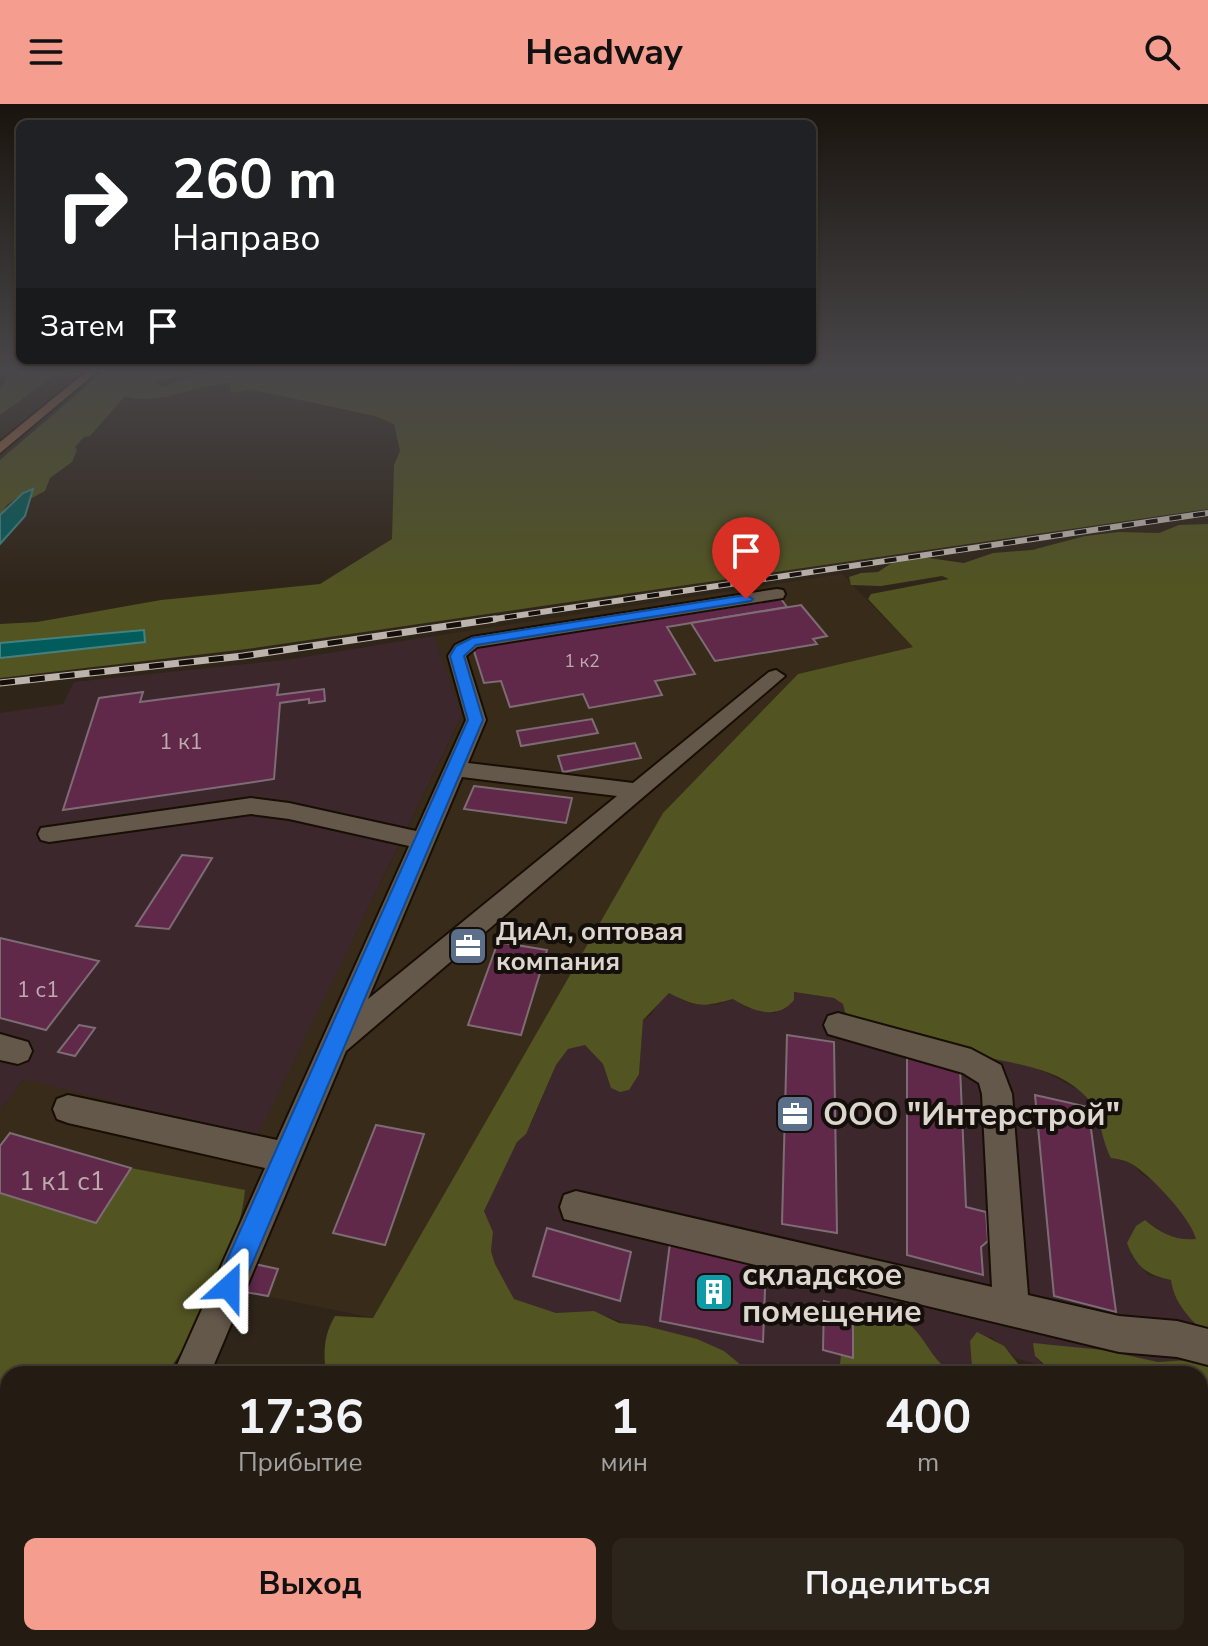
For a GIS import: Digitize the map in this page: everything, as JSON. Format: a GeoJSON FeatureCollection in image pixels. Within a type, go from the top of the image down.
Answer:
{"type":"FeatureCollection","features":[{"type":"Feature","properties":{"kind":"lane"},"geometry":{"type":"LineString","coordinates":[[194,1366],[476,720],[457,656],[461,649],[472,642],[777,594]]}},
{"type":"Feature","properties":{"kind":"lane"},"geometry":{"type":"LineString","coordinates":[[334,1045],[776,676]]}},
{"type":"Feature","properties":{"kind":"lane"},"geometry":{"type":"LineString","coordinates":[[454,769],[638,791]]}},
{"type":"Feature","properties":{"kind":"lane"},"geometry":{"type":"LineString","coordinates":[[49,834],[251,806],[289,811],[423,841]]}},
{"type":"Feature","properties":{"kind":"lane"},"geometry":{"type":"LineString","coordinates":[[838,1025],[971,1062],[991,1075],[997,1094],[1011,1309]]}},
{"type":"Feature","properties":{"kind":"lane"},"geometry":{"type":"LineString","coordinates":[[68,1109],[285,1157]]}},
{"type":"Feature","properties":{"kind":"lane"},"geometry":{"type":"LineString","coordinates":[[576,1207],[1119,1334],[1177,1339],[1208,1347]]}},
{"type":"Feature","properties":{"kind":"shaded area"},"geometry":{"type":"Polygon","coordinates":[[[20,443],[79,443],[72,462],[50,478],[45,491],[30,499],[27,490],[7,505],[0,515],[0,460],[20,443]]]}},
{"type":"Feature","properties":{"kind":"shaded area"},"geometry":{"type":"Polygon","coordinates":[[[398,443],[1208,443],[1208,509],[247,649],[0,678],[0,624],[37,622],[161,600],[320,584],[392,539],[394,465],[400,451],[398,443]]]}},
{"type":"Feature","properties":{"kind":"shaded area"},"geometry":{"type":"Polygon","coordinates":[[[1208,524],[1208,1334],[1184,1310],[1175,1296],[1171,1280],[1143,1269],[1127,1243],[1136,1226],[1145,1220],[1175,1237],[1196,1239],[1193,1230],[1168,1197],[1138,1168],[1111,1158],[1097,1115],[1088,1099],[1059,1077],[851,1018],[843,1004],[834,998],[794,992],[794,1000],[787,1006],[764,1012],[733,999],[701,1005],[669,993],[643,1020],[639,1074],[629,1090],[620,1092],[611,1088],[603,1064],[585,1045],[568,1049],[556,1065],[526,1134],[517,1142],[484,1211],[493,1232],[491,1251],[514,1299],[556,1313],[594,1311],[619,1323],[646,1326],[697,1339],[724,1351],[742,1366],[326,1366],[325,1344],[335,1316],[373,1318],[663,813],[798,674],[913,647],[868,599],[871,594],[949,579],[942,576],[881,586],[851,585],[849,577],[878,572],[893,562],[914,556],[964,563],[993,553],[1032,550],[1085,536],[1119,532],[1159,533],[1179,525],[1208,524]]]}},
{"type":"Feature","properties":{"kind":"shaded area","name":"ДиАл, оптовая компания"},"geometry":{"type":"Polygon","coordinates":[[[842,574],[913,647],[798,674],[663,813],[373,1318],[0,1241],[0,1110],[24,1079],[257,1136],[462,716],[434,636],[842,574]]]}},
{"type":"Feature","properties":{"kind":"shaded area"},"geometry":{"type":"Polygon","coordinates":[[[434,636],[462,715],[257,1137],[24,1079],[0,1110],[0,713],[63,704],[74,682],[285,660],[434,636]]]}},
{"type":"Feature","properties":{"kind":"shaded area"},"geometry":{"type":"Polygon","coordinates":[[[793,992],[834,998],[980,1055],[1040,1069],[1082,1092],[1101,1119],[1111,1158],[1133,1163],[1140,1173],[1163,1187],[1194,1228],[1197,1239],[1184,1240],[1170,1237],[1145,1220],[1131,1254],[1148,1275],[1171,1280],[1183,1310],[1195,1322],[1201,1359],[1158,1362],[1047,1344],[1035,1356],[1043,1366],[1016,1358],[991,1337],[970,1341],[973,1366],[943,1366],[934,1359],[917,1331],[905,1321],[865,1313],[841,1349],[840,1366],[742,1366],[724,1351],[646,1326],[632,1326],[606,1316],[556,1313],[514,1299],[495,1264],[491,1251],[493,1232],[484,1211],[517,1142],[531,1124],[556,1065],[568,1049],[585,1045],[603,1064],[611,1088],[639,1074],[643,1020],[669,993],[691,1004],[716,1005],[733,999],[748,1008],[775,1013],[793,992]]]}},
{"type":"Feature","properties":{"kind":"shaded area"},"geometry":{"type":"Polygon","coordinates":[[[131,1168],[245,1190],[242,1212],[227,1261],[205,1311],[171,1366],[0,1366],[0,1193],[96,1223],[131,1168]]]}},
{"type":"Feature","properties":{"kind":"shaded area"},"geometry":{"type":"Polygon","coordinates":[[[865,1313],[904,1321],[944,1366],[840,1366],[844,1323],[865,1313]]]}},
{"type":"Feature","properties":{"kind":"shaded area"},"geometry":{"type":"Polygon","coordinates":[[[977,1332],[1004,1346],[1020,1366],[972,1366],[970,1341],[977,1332]]]}},
{"type":"Feature","properties":{"kind":"shaded area"},"geometry":{"type":"Polygon","coordinates":[[[1033,1343],[1103,1350],[1158,1362],[1201,1359],[1208,1362],[1208,1366],[1046,1366],[1035,1356],[1033,1343]]]}},
{"type":"Feature","properties":{"kind":"water"},"geometry":{"type":"Polygon","coordinates":[[[33,489],[25,516],[0,544],[0,515],[23,493],[33,489]]]}},
{"type":"Feature","properties":{"kind":"water"},"geometry":{"type":"Polygon","coordinates":[[[144,630],[145,642],[0,658],[0,643],[144,630]]]}},
{"type":"Feature","properties":{"kind":"building"},"geometry":{"type":"Polygon","coordinates":[[[781,599],[787,607],[667,627],[695,674],[655,681],[662,695],[589,708],[583,694],[510,707],[501,681],[484,683],[473,648],[781,599]]]}},
{"type":"Feature","properties":{"kind":"building"},"geometry":{"type":"Polygon","coordinates":[[[801,605],[827,636],[813,639],[817,644],[715,661],[691,623],[801,605]]]}},
{"type":"Feature","properties":{"kind":"building"},"geometry":{"type":"Polygon","coordinates":[[[279,684],[277,695],[324,689],[325,701],[309,703],[309,699],[280,703],[274,779],[63,810],[99,698],[143,692],[140,702],[279,684]]]}},
{"type":"Feature","properties":{"kind":"building"},"geometry":{"type":"Polygon","coordinates":[[[592,719],[598,733],[521,746],[517,731],[592,719]]]}},
{"type":"Feature","properties":{"kind":"building"},"geometry":{"type":"Polygon","coordinates":[[[635,743],[641,758],[563,772],[558,756],[635,743]]]}},
{"type":"Feature","properties":{"kind":"building"},"geometry":{"type":"Polygon","coordinates":[[[474,786],[572,798],[566,823],[464,809],[474,786]]]}},
{"type":"Feature","properties":{"kind":"building"},"geometry":{"type":"Polygon","coordinates":[[[182,855],[212,858],[169,929],[136,926],[182,855]]]}},
{"type":"Feature","properties":{"kind":"building"},"geometry":{"type":"Polygon","coordinates":[[[0,938],[99,961],[46,1030],[0,1018],[0,938]]]}},
{"type":"Feature","properties":{"kind":"building"},"geometry":{"type":"Polygon","coordinates":[[[498,942],[547,950],[521,1035],[468,1025],[498,942]]]}},
{"type":"Feature","properties":{"kind":"building"},"geometry":{"type":"Polygon","coordinates":[[[79,1025],[95,1028],[75,1056],[58,1052],[79,1025]]]}},
{"type":"Feature","properties":{"kind":"building"},"geometry":{"type":"Polygon","coordinates":[[[787,1035],[834,1042],[837,1233],[782,1224],[787,1035]]]}},
{"type":"Feature","properties":{"kind":"building"},"geometry":{"type":"Polygon","coordinates":[[[907,1056],[960,1067],[966,1207],[986,1212],[988,1241],[981,1247],[983,1275],[907,1255],[907,1056]]]}},
{"type":"Feature","properties":{"kind":"building"},"geometry":{"type":"Polygon","coordinates":[[[1035,1095],[1088,1107],[1116,1312],[1054,1296],[1035,1095]]]}},
{"type":"Feature","properties":{"kind":"building"},"geometry":{"type":"Polygon","coordinates":[[[376,1125],[424,1134],[385,1245],[333,1233],[376,1125]]]}},
{"type":"Feature","properties":{"kind":"building"},"geometry":{"type":"Polygon","coordinates":[[[10,1133],[131,1168],[96,1223],[0,1193],[0,1146],[10,1133]]]}},
{"type":"Feature","properties":{"kind":"building"},"geometry":{"type":"Polygon","coordinates":[[[547,1228],[631,1252],[620,1301],[533,1276],[547,1228]]]}},
{"type":"Feature","properties":{"kind":"building","name":"складское помещение"},"geometry":{"type":"Polygon","coordinates":[[[670,1243],[766,1263],[763,1342],[660,1321],[670,1243]]]}},
{"type":"Feature","properties":{"kind":"building"},"geometry":{"type":"Polygon","coordinates":[[[250,1263],[278,1269],[268,1296],[239,1291],[250,1263]]]}},
{"type":"Feature","properties":{"kind":"building","name":"складское помещение"},"geometry":{"type":"Polygon","coordinates":[[[824,1301],[853,1309],[853,1358],[823,1350],[824,1301]]]}},
{"type":"Feature","properties":{"kind":"railway"},"geometry":{"type":"LineString","coordinates":[[481,621],[1208,513]]}},
{"type":"Feature","properties":{"kind":"railway"},"geometry":{"type":"LineString","coordinates":[[0,683],[243,656],[495,619]]}},
{"type":"Feature","properties":{"kind":"place","name":"ДиАл, оптовая компания"},"geometry":{"type":"Point","coordinates":[468,946]}},
{"type":"Feature","properties":{"kind":"place","name":"ООО \"Интерстрой\""},"geometry":{"type":"Point","coordinates":[795,1114]}},
{"type":"Feature","properties":{"kind":"place","name":"складское помещение"},"geometry":{"type":"Point","coordinates":[714,1292]}},
{"type":"Feature","properties":{"kind":"route"},"geometry":{"type":"LineString","coordinates":[[229,1287],[476,720],[457,656],[461,649],[472,642],[746,599]]}}]}
